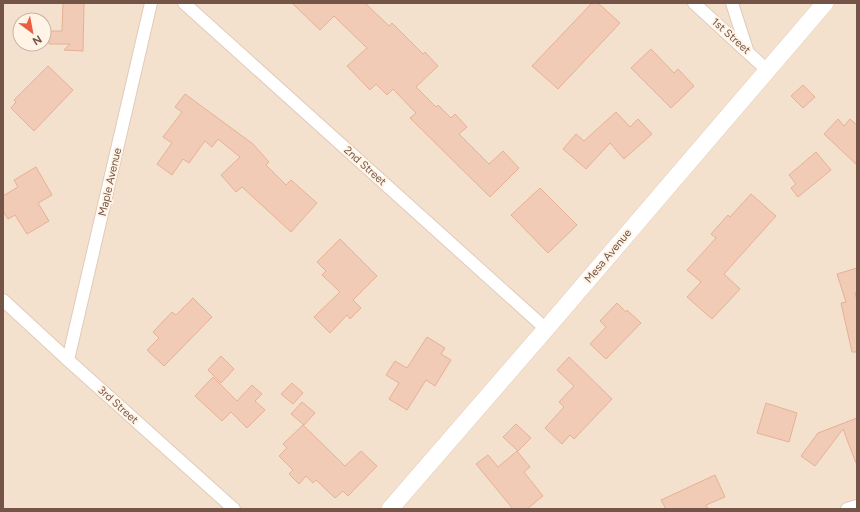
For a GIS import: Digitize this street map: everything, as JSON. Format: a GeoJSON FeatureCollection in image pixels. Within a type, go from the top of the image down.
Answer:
{"type":"FeatureCollection","features":[{"type":"Feature","properties":{"kind":"street","name":"Maple Avenue"},"geometry":{"type":"LineString","coordinates":[[68,360],[151,3]]}},
{"type":"Feature","properties":{"kind":"street","name":"2nd Street"},"geometry":{"type":"LineString","coordinates":[[184,3],[546,329]]}},
{"type":"Feature","properties":{"kind":"street","name":"1st Street"},"geometry":{"type":"LineString","coordinates":[[694,3],[767,70]]}},
{"type":"Feature","properties":{"kind":"street"},"geometry":{"type":"LineString","coordinates":[[732,3],[748,52]]}},
{"type":"Feature","properties":{"kind":"street","name":"Mesa Avenue"},"geometry":{"type":"LineString","coordinates":[[390,509],[825,3]]}},
{"type":"Feature","properties":{"kind":"street","name":"3rd Street"},"geometry":{"type":"LineString","coordinates":[[3,300],[234,509]]}},
{"type":"Feature","properties":{"kind":"street"},"geometry":{"type":"LineString","coordinates":[[847,509],[857,506]]}},
{"type":"Feature","properties":{"kind":"shaded area"},"geometry":{"type":"Polygon","coordinates":[[[3,3],[857,3],[857,509],[3,509],[3,3]]]}},
{"type":"Feature","properties":{"kind":"building"},"geometry":{"type":"Polygon","coordinates":[[[63,3],[84,3],[83,51],[64,50],[70,44],[52,44],[52,31],[62,31],[63,3]]]}},
{"type":"Feature","properties":{"kind":"building"},"geometry":{"type":"Polygon","coordinates":[[[292,3],[365,3],[389,26],[392,23],[423,54],[425,52],[438,66],[416,87],[436,107],[438,105],[451,118],[455,114],[467,127],[459,134],[489,164],[503,151],[519,168],[490,197],[410,118],[416,113],[393,89],[387,95],[376,84],[370,90],[347,66],[367,48],[334,16],[320,30],[292,3]]]}},
{"type":"Feature","properties":{"kind":"building"},"geometry":{"type":"Polygon","coordinates":[[[592,3],[598,3],[620,23],[558,89],[532,66],[592,3]]]}},
{"type":"Feature","properties":{"kind":"building"},"geometry":{"type":"Polygon","coordinates":[[[651,49],[674,73],[678,69],[694,86],[671,108],[631,68],[651,49]]]}},
{"type":"Feature","properties":{"kind":"building"},"geometry":{"type":"Polygon","coordinates":[[[48,66],[73,90],[34,131],[11,108],[16,102],[14,100],[48,66]]]}},
{"type":"Feature","properties":{"kind":"building"},"geometry":{"type":"Polygon","coordinates":[[[803,85],[815,97],[803,108],[791,96],[803,85]]]}},
{"type":"Feature","properties":{"kind":"building"},"geometry":{"type":"Polygon","coordinates":[[[185,94],[253,144],[269,162],[266,165],[286,185],[291,180],[317,203],[291,232],[242,187],[236,192],[221,175],[240,157],[218,139],[212,147],[205,141],[189,163],[183,159],[172,175],[157,164],[172,143],[163,137],[182,112],[175,107],[185,94]]]}},
{"type":"Feature","properties":{"kind":"building"},"geometry":{"type":"Polygon","coordinates":[[[616,112],[630,127],[638,119],[652,134],[624,159],[610,143],[586,169],[563,149],[576,134],[584,141],[616,112]]]}},
{"type":"Feature","properties":{"kind":"building"},"geometry":{"type":"Polygon","coordinates":[[[838,119],[844,126],[850,119],[857,125],[857,165],[824,134],[838,119]]]}},
{"type":"Feature","properties":{"kind":"building"},"geometry":{"type":"Polygon","coordinates":[[[816,152],[831,170],[798,197],[791,188],[796,184],[789,175],[816,152]]]}},
{"type":"Feature","properties":{"kind":"building"},"geometry":{"type":"Polygon","coordinates":[[[36,167],[52,195],[38,203],[49,221],[27,234],[15,215],[8,219],[3,211],[3,196],[18,187],[14,180],[36,167]]]}},
{"type":"Feature","properties":{"kind":"building"},"geometry":{"type":"Polygon","coordinates":[[[540,188],[577,225],[548,253],[511,215],[540,188]]]}},
{"type":"Feature","properties":{"kind":"building"},"geometry":{"type":"Polygon","coordinates":[[[751,194],[776,216],[724,274],[740,289],[712,319],[687,297],[701,282],[687,270],[716,238],[711,234],[728,215],[730,217],[751,194]]]}},
{"type":"Feature","properties":{"kind":"building"},"geometry":{"type":"Polygon","coordinates":[[[340,239],[377,276],[353,300],[361,308],[350,319],[347,315],[330,333],[314,317],[340,292],[322,275],[326,271],[317,262],[340,239]]]}},
{"type":"Feature","properties":{"kind":"building"},"geometry":{"type":"Polygon","coordinates":[[[857,268],[857,293],[855,293],[857,300],[857,352],[852,352],[841,303],[846,302],[837,274],[857,268]]]}},
{"type":"Feature","properties":{"kind":"building"},"geometry":{"type":"Polygon","coordinates":[[[193,298],[212,317],[164,366],[147,350],[159,338],[153,332],[172,312],[176,315],[193,298]]]}},
{"type":"Feature","properties":{"kind":"building"},"geometry":{"type":"Polygon","coordinates":[[[617,303],[641,323],[606,359],[590,344],[606,327],[600,321],[617,303]]]}},
{"type":"Feature","properties":{"kind":"building"},"geometry":{"type":"Polygon","coordinates":[[[427,337],[445,348],[441,354],[451,360],[435,386],[426,380],[407,410],[389,399],[399,383],[386,375],[395,361],[407,368],[427,337]]]}},
{"type":"Feature","properties":{"kind":"building"},"geometry":{"type":"Polygon","coordinates":[[[221,356],[234,369],[221,383],[208,370],[221,356]]]}},
{"type":"Feature","properties":{"kind":"building"},"geometry":{"type":"Polygon","coordinates":[[[569,357],[612,399],[574,439],[570,435],[562,444],[545,428],[564,407],[559,402],[574,386],[557,370],[569,357]]]}},
{"type":"Feature","properties":{"kind":"building"},"geometry":{"type":"Polygon","coordinates":[[[213,377],[237,401],[252,385],[262,394],[255,401],[265,410],[247,428],[231,412],[222,421],[195,396],[213,377]]]}},
{"type":"Feature","properties":{"kind":"building"},"geometry":{"type":"Polygon","coordinates":[[[292,383],[303,393],[293,404],[281,394],[292,383]]]}},
{"type":"Feature","properties":{"kind":"building"},"geometry":{"type":"Polygon","coordinates":[[[302,402],[315,413],[304,425],[291,414],[302,402]]]}},
{"type":"Feature","properties":{"kind":"building"},"geometry":{"type":"Polygon","coordinates":[[[766,403],[797,413],[789,442],[757,433],[766,403]]]}},
{"type":"Feature","properties":{"kind":"building"},"geometry":{"type":"Polygon","coordinates":[[[857,418],[856,463],[843,429],[815,466],[801,456],[818,433],[857,418]]]}},
{"type":"Feature","properties":{"kind":"building"},"geometry":{"type":"Polygon","coordinates":[[[516,424],[531,438],[518,451],[503,437],[516,424]]]}},
{"type":"Feature","properties":{"kind":"building"},"geometry":{"type":"Polygon","coordinates":[[[303,425],[345,466],[361,451],[377,466],[348,496],[343,491],[335,498],[316,480],[313,483],[306,476],[299,484],[289,474],[293,470],[279,456],[287,448],[283,444],[303,425]]]}},
{"type":"Feature","properties":{"kind":"building"},"geometry":{"type":"Polygon","coordinates":[[[517,451],[530,467],[524,472],[543,496],[527,509],[513,509],[476,464],[488,455],[498,467],[517,451]]]}},
{"type":"Feature","properties":{"kind":"building"},"geometry":{"type":"Polygon","coordinates":[[[715,475],[725,497],[706,505],[708,509],[666,509],[661,500],[715,475]]]}}]}
